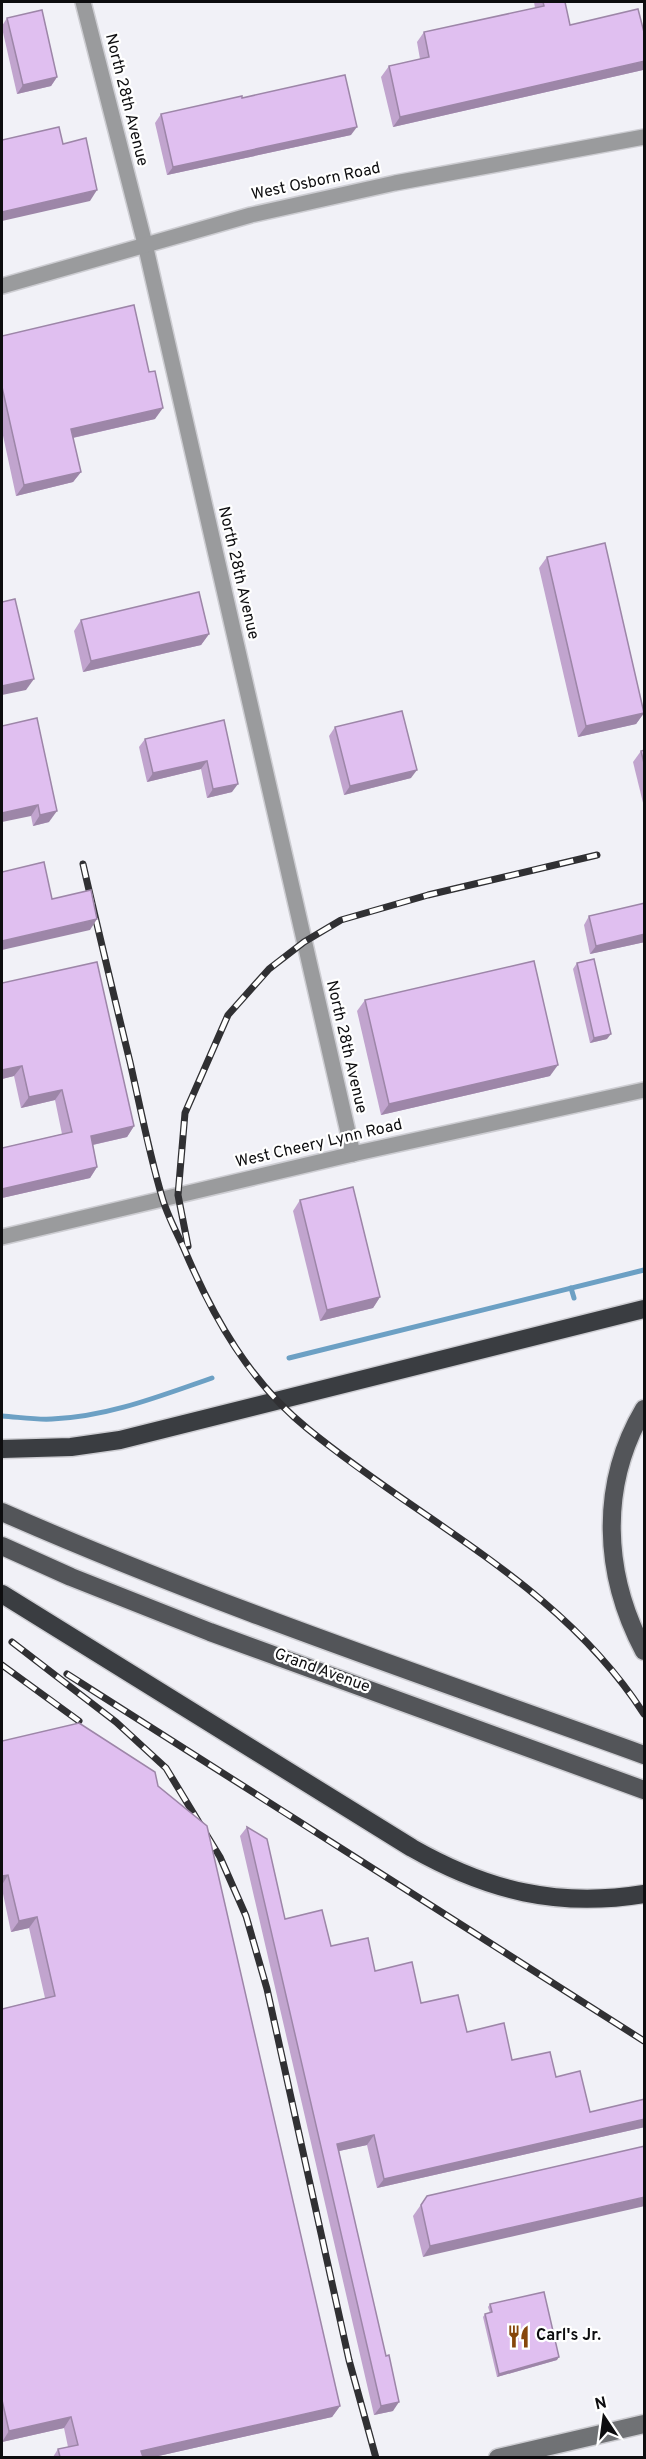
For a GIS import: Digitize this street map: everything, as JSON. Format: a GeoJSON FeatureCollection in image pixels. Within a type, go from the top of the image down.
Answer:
{"type":"FeatureCollection","features":[{"type":"Feature","properties":{"kind":"highway"},"geometry":{"type":"LineString","coordinates":[[2,1449],[71,1447],[120,1440],[645,1309]]}},
{"type":"Feature","properties":{"kind":"highway"},"geometry":{"type":"LineString","coordinates":[[2,1594],[412,1848],[456,1871],[507,1890],[534,1895],[600,1899],[645,1894]]}},
{"type":"Feature","properties":{"kind":"main road"},"geometry":{"type":"LineString","coordinates":[[645,1409],[626,1443],[618,1469],[611,1514],[612,1554],[620,1594],[645,1651]]}},
{"type":"Feature","properties":{"kind":"main road","name":"Grand Avenue"},"geometry":{"type":"LineString","coordinates":[[2,1512],[102,1556],[228,1604],[645,1755]]}},
{"type":"Feature","properties":{"kind":"main road","name":"Grand Avenue"},"geometry":{"type":"LineString","coordinates":[[2,1546],[143,1606],[645,1790]]}},
{"type":"Feature","properties":{"kind":"main road"},"geometry":{"type":"LineString","coordinates":[[498,2457],[645,2424]]}},
{"type":"Feature","properties":{"kind":"street","name":"North 28th Avenue"},"geometry":{"type":"LineString","coordinates":[[83,2],[145,244],[353,1154]]}},
{"type":"Feature","properties":{"kind":"street","name":"West Osborn Road"},"geometry":{"type":"LineString","coordinates":[[2,286],[251,215],[395,183],[645,136]]}},
{"type":"Feature","properties":{"kind":"street","name":"West Cheery Lynn Road"},"geometry":{"type":"LineString","coordinates":[[2,1237],[353,1154],[645,1090]]}},
{"type":"Feature","properties":{"kind":"building"},"geometry":{"type":"Polygon","coordinates":[[[543,2],[565,2],[570,25],[638,9],[645,36],[645,61],[400,117],[389,66],[429,57],[424,32],[544,6],[543,2]]]}},
{"type":"Feature","properties":{"kind":"building"},"geometry":{"type":"Polygon","coordinates":[[[42,10],[57,77],[23,85],[7,18],[42,10]]]}},
{"type":"Feature","properties":{"kind":"building"},"geometry":{"type":"Polygon","coordinates":[[[345,75],[357,127],[173,167],[161,114],[345,75]]]}},
{"type":"Feature","properties":{"kind":"building"},"geometry":{"type":"Polygon","coordinates":[[[59,127],[63,144],[86,138],[97,190],[2,212],[2,140],[59,127]]]}},
{"type":"Feature","properties":{"kind":"building"},"geometry":{"type":"Polygon","coordinates":[[[134,305],[149,372],[155,371],[163,408],[71,429],[81,472],[24,485],[2,387],[2,336],[134,305]]]}},
{"type":"Feature","properties":{"kind":"building"},"geometry":{"type":"Polygon","coordinates":[[[605,543],[644,713],[586,726],[547,557],[605,543]]]}},
{"type":"Feature","properties":{"kind":"building"},"geometry":{"type":"Polygon","coordinates":[[[199,592],[209,634],[91,661],[81,620],[199,592]]]}},
{"type":"Feature","properties":{"kind":"building"},"geometry":{"type":"Polygon","coordinates":[[[15,599],[34,679],[2,686],[2,602],[15,599]]]}},
{"type":"Feature","properties":{"kind":"building"},"geometry":{"type":"Polygon","coordinates":[[[402,711],[417,770],[350,786],[335,727],[402,711]]]}},
{"type":"Feature","properties":{"kind":"building"},"geometry":{"type":"Polygon","coordinates":[[[37,718],[57,811],[40,815],[38,805],[2,813],[2,726],[37,718]]]}},
{"type":"Feature","properties":{"kind":"building"},"geometry":{"type":"Polygon","coordinates":[[[224,720],[238,784],[213,789],[207,761],[153,773],[145,739],[224,720]]]}},
{"type":"Feature","properties":{"kind":"building"},"geometry":{"type":"Polygon","coordinates":[[[645,750],[645,767],[641,751],[645,750]]]}},
{"type":"Feature","properties":{"kind":"building"},"geometry":{"type":"Polygon","coordinates":[[[44,862],[52,899],[91,890],[97,919],[2,941],[2,872],[44,862]]]}},
{"type":"Feature","properties":{"kind":"building"},"geometry":{"type":"Polygon","coordinates":[[[645,903],[645,934],[596,946],[589,916],[645,903]]]}},
{"type":"Feature","properties":{"kind":"building"},"geometry":{"type":"Polygon","coordinates":[[[594,959],[611,1034],[594,1038],[577,963],[594,959]]]}},
{"type":"Feature","properties":{"kind":"building"},"geometry":{"type":"Polygon","coordinates":[[[534,961],[558,1065],[389,1104],[365,1000],[534,961]]]}},
{"type":"Feature","properties":{"kind":"building"},"geometry":{"type":"Polygon","coordinates":[[[97,962],[134,1126],[91,1136],[97,1167],[2,1189],[2,1148],[72,1132],[62,1090],[29,1097],[22,1066],[2,1070],[2,983],[97,962]]]}},
{"type":"Feature","properties":{"kind":"building"},"geometry":{"type":"Polygon","coordinates":[[[353,1187],[380,1297],[327,1310],[300,1200],[353,1187]]]}},
{"type":"Feature","properties":{"kind":"building"},"geometry":{"type":"Polygon","coordinates":[[[79,1723],[155,1772],[158,1786],[207,1826],[340,2406],[141,2451],[143,2457],[60,2457],[58,2449],[78,2445],[71,2417],[9,2431],[2,2400],[2,2009],[55,1996],[37,1917],[19,1921],[8,1875],[2,1876],[2,1741],[79,1723]]]}},
{"type":"Feature","properties":{"kind":"building"},"geometry":{"type":"Polygon","coordinates":[[[247,1827],[267,1839],[285,1919],[322,1910],[331,1946],[368,1938],[375,1971],[412,1962],[421,2003],[458,1995],[467,2032],[504,2023],[512,2060],[550,2052],[556,2077],[580,2071],[590,2112],[645,2099],[645,2119],[384,2179],[374,2135],[337,2144],[386,2356],[389,2355],[399,2402],[381,2406],[247,1827]]]}},
{"type":"Feature","properties":{"kind":"building"},"geometry":{"type":"Polygon","coordinates":[[[645,2146],[645,2197],[430,2246],[421,2205],[427,2196],[645,2146]]]}},
{"type":"Feature","properties":{"kind":"building"},"geometry":{"type":"Polygon","coordinates":[[[544,2292],[559,2357],[499,2374],[485,2314],[492,2312],[490,2304],[544,2292]]]}},
{"type":"Feature","properties":{"kind":"waterway"},"geometry":{"type":"LineString","coordinates":[[289,1358],[644,1270]]}},
{"type":"Feature","properties":{"kind":"waterway"},"geometry":{"type":"LineString","coordinates":[[571,1288],[574,1298]]}},
{"type":"Feature","properties":{"kind":"waterway"},"geometry":{"type":"LineString","coordinates":[[2,1416],[46,1419],[93,1414],[173,1392],[212,1378]]}},
{"type":"Feature","properties":{"kind":"railway"},"geometry":{"type":"LineString","coordinates":[[188,1246],[178,1195],[185,1113],[228,1015],[269,969],[304,942],[341,920],[428,895],[597,855]]}},
{"type":"Feature","properties":{"kind":"railway"},"geometry":{"type":"LineString","coordinates":[[83,864],[164,1204],[208,1301],[236,1348],[268,1391],[308,1429],[532,1592],[573,1628],[610,1669],[644,1714]]}},
{"type":"Feature","properties":{"kind":"railway"},"geometry":{"type":"LineString","coordinates":[[12,1642],[116,1722],[166,1768],[220,1857],[246,1916],[267,1989],[349,2360],[376,2458]]}},
{"type":"Feature","properties":{"kind":"railway"},"geometry":{"type":"LineString","coordinates":[[2,1665],[79,1721]]}},
{"type":"Feature","properties":{"kind":"railway"},"geometry":{"type":"LineString","coordinates":[[67,1674],[644,2041]]}},
{"type":"Feature","properties":{"kind":"place","name":"Carl's Jr."},"geometry":{"type":"Point","coordinates":[518,2336]}}]}
